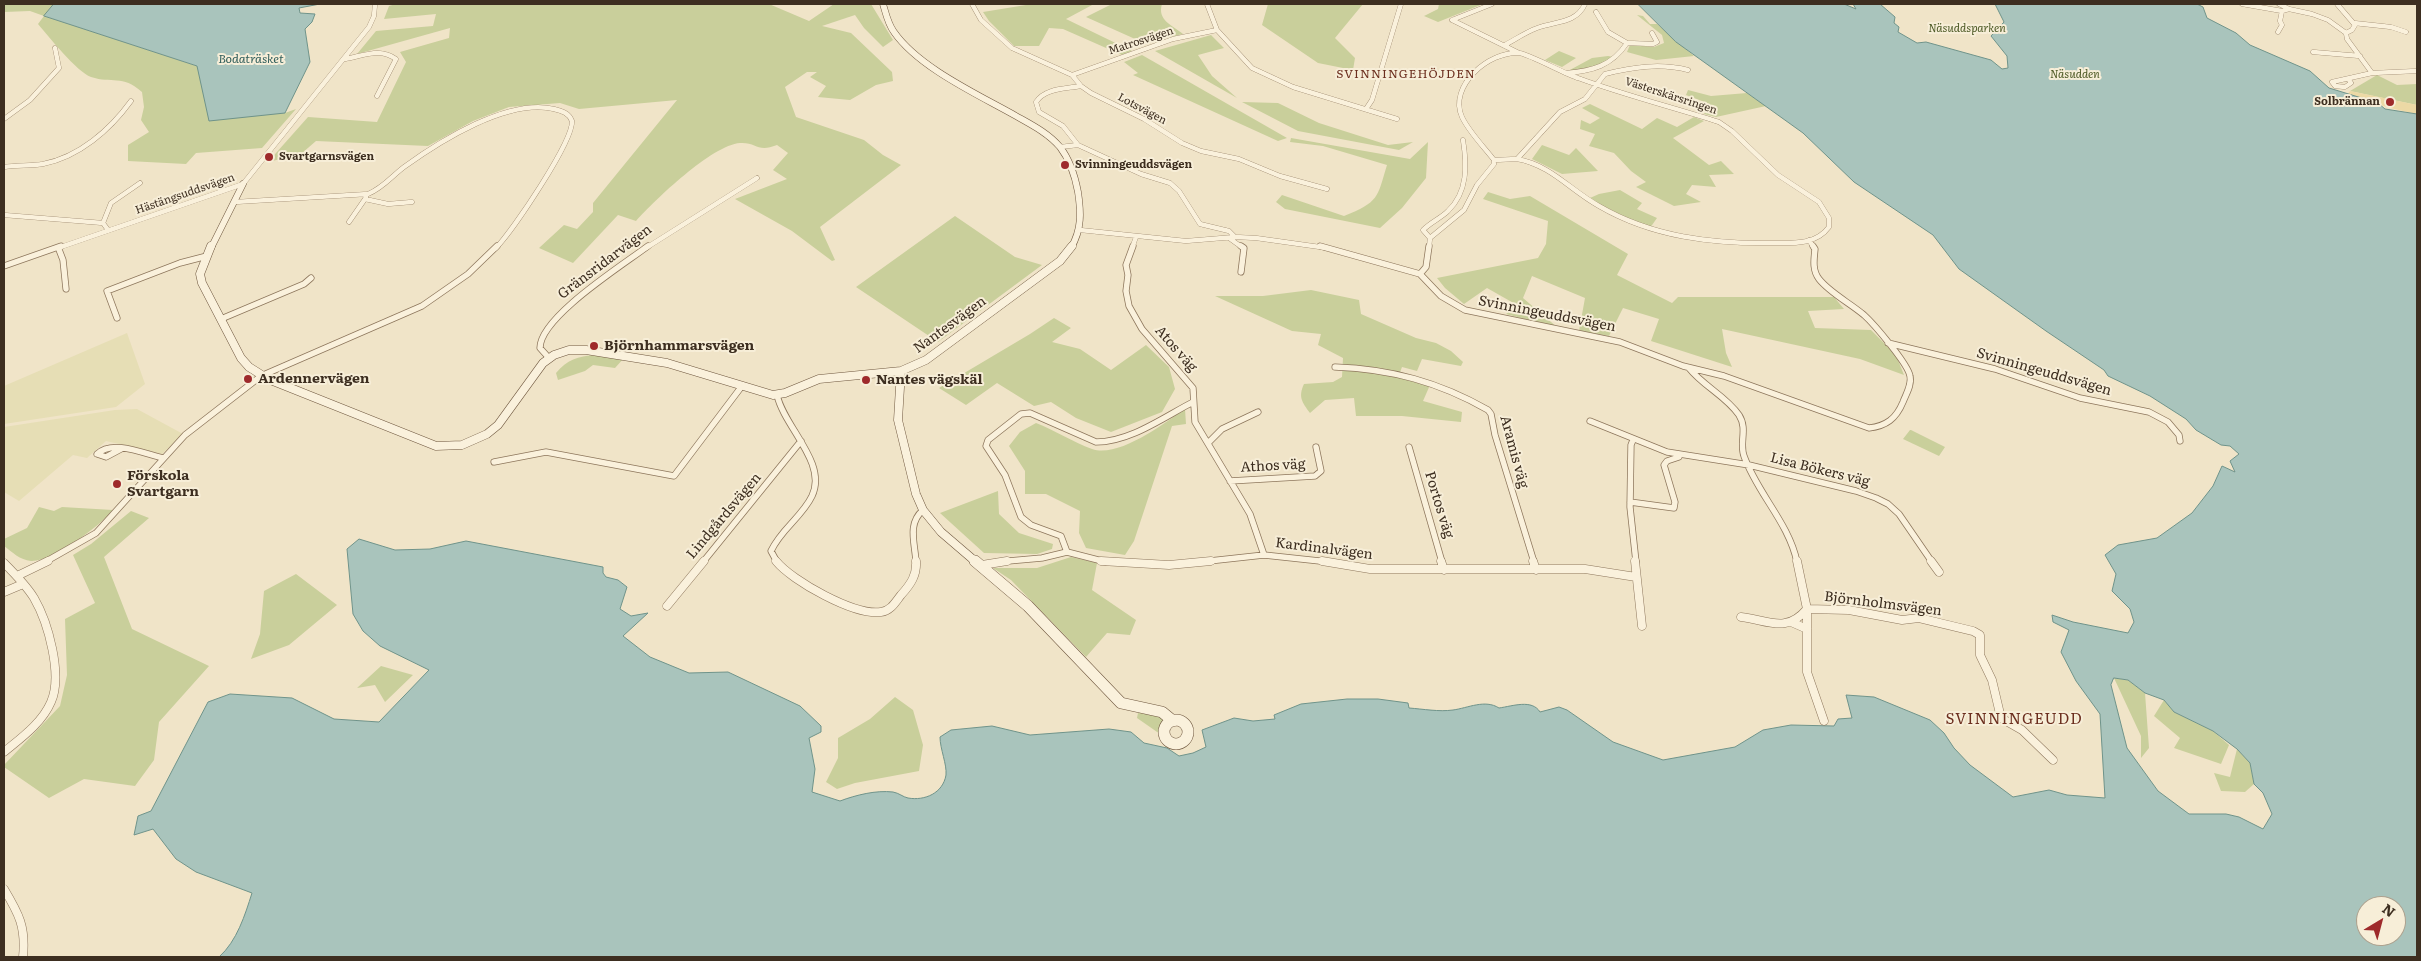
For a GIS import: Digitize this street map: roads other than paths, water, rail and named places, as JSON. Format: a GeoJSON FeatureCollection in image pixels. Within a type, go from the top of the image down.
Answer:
{"type":"FeatureCollection","features":[{"type":"Feature","properties":{"kind":"street","name":"Hästängsuddsvägen"},"geometry":{"type":"LineString","coordinates":[[4,266],[243,184],[345,59],[368,27],[374,16],[376,4]]}},
{"type":"Feature","properties":{"kind":"street","name":"Nantesvägen"},"geometry":{"type":"LineString","coordinates":[[778,395],[812,381],[901,371],[926,360],[1060,261],[1073,246],[1080,230],[1081,209],[1075,177],[1060,147],[1038,129],[917,55],[895,34],[887,19],[883,4]]}},
{"type":"Feature","properties":{"kind":"street","name":"Lotsvägen"},"geometry":{"type":"LineString","coordinates":[[972,4],[981,20],[1012,48],[1072,75],[1081,86],[1152,124],[1189,147],[1234,157],[1287,178],[1327,189]]}},
{"type":"Feature","properties":{"kind":"street"},"geometry":{"type":"LineString","coordinates":[[1207,4],[1217,30],[1241,58],[1262,74],[1310,93],[1397,119]]}},
{"type":"Feature","properties":{"kind":"street"},"geometry":{"type":"LineString","coordinates":[[1366,109],[1372,100],[1401,4]]}},
{"type":"Feature","properties":{"kind":"street","name":"Västerskärsringen"},"geometry":{"type":"LineString","coordinates":[[1492,4],[1452,20],[1565,73],[1645,100],[1706,116],[1724,125],[1778,175],[1821,204],[1829,218],[1829,227],[1822,236],[1791,243],[1742,243],[1702,240],[1652,231],[1598,206],[1550,171],[1528,161],[1517,159]]}},
{"type":"Feature","properties":{"kind":"street"},"geometry":{"type":"LineString","coordinates":[[1505,45],[1539,27],[1568,21],[1580,13],[1585,4]]}},
{"type":"Feature","properties":{"kind":"street"},"geometry":{"type":"LineString","coordinates":[[2242,4],[2282,11],[2289,9]]}},
{"type":"Feature","properties":{"kind":"street"},"geometry":{"type":"LineString","coordinates":[[2279,4],[2289,9],[2325,18],[2346,32],[2347,39],[2372,73]]}},
{"type":"Feature","properties":{"kind":"street"},"geometry":{"type":"LineString","coordinates":[[2337,4],[2354,23],[2406,32]]}},
{"type":"Feature","properties":{"kind":"street"},"geometry":{"type":"LineString","coordinates":[[2278,32],[2282,26],[2280,19],[2282,11]]}},
{"type":"Feature","properties":{"kind":"street"},"geometry":{"type":"LineString","coordinates":[[1596,12],[1604,30],[1627,43],[1653,44],[1657,42],[1652,33]]}},
{"type":"Feature","properties":{"kind":"street"},"geometry":{"type":"LineString","coordinates":[[2346,32],[2354,28],[2354,23]]}},
{"type":"Feature","properties":{"kind":"street","name":"Matrosvägen"},"geometry":{"type":"LineString","coordinates":[[1072,75],[1173,39],[1217,30]]}},
{"type":"Feature","properties":{"kind":"street"},"geometry":{"type":"LineString","coordinates":[[1565,73],[1600,69],[1615,60],[1627,43]]}},
{"type":"Feature","properties":{"kind":"street"},"geometry":{"type":"LineString","coordinates":[[4,119],[30,100],[59,68],[55,48]]}},
{"type":"Feature","properties":{"kind":"street"},"geometry":{"type":"LineString","coordinates":[[345,59],[371,52],[389,55],[396,59],[377,96]]}},
{"type":"Feature","properties":{"kind":"street"},"geometry":{"type":"LineString","coordinates":[[2313,52],[2360,56]]}},
{"type":"Feature","properties":{"kind":"street"},"geometry":{"type":"LineString","coordinates":[[1080,230],[1198,242],[1232,238],[1324,246],[1420,274],[1426,267],[1430,238],[1464,210],[1477,185],[1494,164],[1494,160],[1462,117],[1462,90],[1464,85],[1484,64],[1500,57],[1519,53]]}},
{"type":"Feature","properties":{"kind":"street"},"geometry":{"type":"LineString","coordinates":[[1494,160],[1517,159],[1560,112],[1585,99],[1595,89],[1596,83],[1605,74],[1656,65],[1674,66],[1688,70]]}},
{"type":"Feature","properties":{"kind":"street"},"geometry":{"type":"LineString","coordinates":[[2349,80],[2360,79],[2372,73],[2417,71]]}},
{"type":"Feature","properties":{"kind":"street"},"geometry":{"type":"LineString","coordinates":[[1081,86],[1046,93],[1038,99],[1036,106],[1040,114],[1064,127],[1078,145],[1141,174],[1167,181],[1176,187],[1200,224],[1229,232],[1232,238],[1244,248],[1241,272]]}},
{"type":"Feature","properties":{"kind":"street"},"geometry":{"type":"LineString","coordinates":[[4,167],[43,164],[71,154],[112,123],[131,101]]}},
{"type":"Feature","properties":{"kind":"street"},"geometry":{"type":"LineString","coordinates":[[16,576],[69,550],[96,533],[185,435],[261,376],[422,306],[442,293],[492,251],[507,235],[567,141],[573,128],[572,120],[566,113],[544,107],[523,109],[497,116],[468,129],[426,153],[366,197],[349,222]]}},
{"type":"Feature","properties":{"kind":"street"},"geometry":{"type":"LineString","coordinates":[[1430,238],[1422,230],[1449,210],[1457,200],[1467,178],[1463,140]]}},
{"type":"Feature","properties":{"kind":"street"},"geometry":{"type":"LineString","coordinates":[[1060,147],[1078,145]]}},
{"type":"Feature","properties":{"kind":"street","name":"Gränsridarvägen"},"geometry":{"type":"LineString","coordinates":[[549,358],[540,348],[542,338],[551,323],[572,302],[673,229],[756,178]]}},
{"type":"Feature","properties":{"kind":"street"},"geometry":{"type":"LineString","coordinates":[[108,230],[103,223],[104,211],[110,203],[140,183]]}},
{"type":"Feature","properties":{"kind":"street"},"geometry":{"type":"LineString","coordinates":[[243,184],[206,256],[200,270],[200,277],[241,358],[261,376],[430,444],[452,446],[476,440],[498,425],[539,367],[558,353],[575,350],[667,363],[778,395],[782,408],[816,472],[816,488],[810,500],[780,534],[771,552],[772,558],[787,571],[826,595],[874,612],[881,612],[892,607],[912,583],[916,573],[917,561],[912,536],[915,520],[918,513],[923,510]]}},
{"type":"Feature","properties":{"kind":"street"},"geometry":{"type":"LineString","coordinates":[[235,202],[366,197],[388,204],[412,202]]}},
{"type":"Feature","properties":{"kind":"street"},"geometry":{"type":"LineString","coordinates":[[4,215],[103,223]]}},
{"type":"Feature","properties":{"kind":"street","name":"Atos väg"},"geometry":{"type":"LineString","coordinates":[[1136,237],[1126,265],[1128,274],[1126,291],[1129,306],[1142,329],[1193,388],[1195,422],[1250,514],[1264,555]]}},
{"type":"Feature","properties":{"kind":"street","name":"Svinningeuddsvägen"},"geometry":{"type":"LineString","coordinates":[[1420,274],[1441,296],[1464,310],[1620,342],[1689,368],[1724,376],[1774,393],[1869,428],[1880,427],[1894,418],[1901,407],[1910,385],[1910,375],[1888,344],[1858,309],[1819,279],[1814,269],[1815,249],[1809,240]]}},
{"type":"Feature","properties":{"kind":"street"},"geometry":{"type":"LineString","coordinates":[[58,248],[63,260],[66,289]]}},
{"type":"Feature","properties":{"kind":"street"},"geometry":{"type":"LineString","coordinates":[[117,318],[107,291],[180,263],[206,256]]}},
{"type":"Feature","properties":{"kind":"street"},"geometry":{"type":"LineString","coordinates":[[221,319],[304,284],[311,278]]}},
{"type":"Feature","properties":{"kind":"street","name":"Svinningeuddsvägen"},"geometry":{"type":"LineString","coordinates":[[1888,344],[1994,369],[2080,398],[2149,412],[2168,422],[2179,435],[2180,441]]}},
{"type":"Feature","properties":{"kind":"street","name":"Aramis väg"},"geometry":{"type":"LineString","coordinates":[[1335,367],[1366,367],[1417,376],[1456,391],[1492,414],[1495,435],[1536,570]]}},
{"type":"Feature","properties":{"kind":"street","name":"Björnholmsvägen"},"geometry":{"type":"LineString","coordinates":[[1689,368],[1716,396],[1735,411],[1742,421],[1744,434],[1742,447],[1749,465],[1766,501],[1789,536],[1807,608],[1807,672],[1824,721]]}},
{"type":"Feature","properties":{"kind":"street"},"geometry":{"type":"LineString","coordinates":[[901,371],[898,420],[900,434],[916,494],[923,510],[941,532],[1028,606],[1121,703],[1137,708],[1161,710],[1168,714],[1173,721]]}},
{"type":"Feature","properties":{"kind":"street"},"geometry":{"type":"LineString","coordinates":[[494,462],[546,452],[674,476],[742,386]]}},
{"type":"Feature","properties":{"kind":"street"},"geometry":{"type":"LineString","coordinates":[[1067,552],[1064,540],[1059,535],[1034,527],[1021,518],[1005,475],[986,446],[988,440],[1021,414],[1030,413],[1096,442],[1114,441],[1193,402]]}},
{"type":"Feature","properties":{"kind":"street"},"geometry":{"type":"LineString","coordinates":[[1208,443],[1216,432],[1258,412]]}},
{"type":"Feature","properties":{"kind":"street","name":"Lisa Bökers väg"},"geometry":{"type":"LineString","coordinates":[[1590,421],[1653,448],[1749,465],[1856,491],[1888,504],[1899,514],[1939,572]]}},
{"type":"Feature","properties":{"kind":"street"},"geometry":{"type":"LineString","coordinates":[[1633,440],[1631,444],[1630,502],[1642,626]]}},
{"type":"Feature","properties":{"kind":"street","name":"Lindgårdsvägen"},"geometry":{"type":"LineString","coordinates":[[667,606],[800,441]]}},
{"type":"Feature","properties":{"kind":"street","name":"Portos väg"},"geometry":{"type":"LineString","coordinates":[[1409,447],[1444,570]]}},
{"type":"Feature","properties":{"kind":"street"},"geometry":{"type":"LineString","coordinates":[[121,448],[163,458]]}},
{"type":"Feature","properties":{"kind":"street","name":"Athos väg"},"geometry":{"type":"LineString","coordinates":[[1230,480],[1316,476],[1320,471],[1321,464],[1316,448]]}},
{"type":"Feature","properties":{"kind":"street"},"geometry":{"type":"LineString","coordinates":[[1630,502],[1673,509],[1675,502],[1664,465],[1667,461],[1679,457],[1679,454]]}},
{"type":"Feature","properties":{"kind":"street","name":"Kardinalvägen"},"geometry":{"type":"LineString","coordinates":[[982,566],[1001,561],[1042,558],[1067,552],[1107,562],[1169,565],[1264,555],[1308,558],[1370,568],[1444,570],[1585,569],[1636,577]]}},
{"type":"Feature","properties":{"kind":"street"},"geometry":{"type":"LineString","coordinates":[[4,563],[34,598],[40,610],[57,675],[54,696],[40,718],[4,752]]}},
{"type":"Feature","properties":{"kind":"street"},"geometry":{"type":"LineString","coordinates":[[4,592],[23,584]]}},
{"type":"Feature","properties":{"kind":"street","name":"Björnholmsvägen"},"geometry":{"type":"LineString","coordinates":[[1791,622],[1803,614],[1807,608]]}},
{"type":"Feature","properties":{"kind":"street","name":"Björnholmsvägen"},"geometry":{"type":"LineString","coordinates":[[1807,608],[1850,610],[1902,620],[1919,618],[1980,634],[1980,655],[1992,680],[2001,718],[2022,730],[2053,760]]}},
{"type":"Feature","properties":{"kind":"street"},"geometry":{"type":"LineString","coordinates":[[1741,617],[1778,625],[1791,622],[1807,629]]}},
{"type":"Feature","properties":{"kind":"street"},"geometry":{"type":"LineString","coordinates":[[4,889],[23,922],[26,934],[23,957]]}},
{"type":"Feature","properties":{"kind":"water","name":"Bodaträsket"},"geometry":{"type":"Polygon","coordinates":[[[54,4],[320,4],[299,8],[300,13],[315,14],[312,22],[305,29],[310,62],[285,113],[209,121],[197,66],[44,16],[54,4]]]}},
{"type":"Feature","properties":{"kind":"water"},"geometry":{"type":"Polygon","coordinates":[[[1638,4],[1844,4],[1856,9],[1853,4],[1880,4],[1895,17],[1894,23],[1899,27],[1898,32],[1917,43],[1926,42],[1991,60],[2002,69],[2008,68],[2007,56],[1991,36],[2004,22],[1995,4],[2197,4],[2203,7],[2207,18],[2236,33],[2250,45],[2310,71],[2329,88],[2378,103],[2385,109],[2417,114],[2417,957],[219,957],[236,936],[252,893],[196,872],[176,859],[153,829],[134,835],[138,816],[151,811],[208,702],[230,694],[292,698],[334,719],[379,722],[429,670],[380,646],[363,631],[353,614],[347,549],[359,539],[395,550],[430,549],[466,541],[603,567],[603,573],[606,577],[618,580],[627,587],[620,609],[631,616],[648,613],[623,636],[650,657],[689,673],[728,672],[800,706],[821,726],[821,732],[809,738],[815,769],[812,792],[840,801],[873,792],[893,792],[914,799],[927,797],[937,791],[941,787],[946,775],[940,737],[951,730],[992,726],[1030,735],[1109,729],[1131,732],[1144,743],[1167,748],[1179,756],[1193,753],[1206,747],[1202,730],[1234,718],[1253,721],[1275,719],[1274,715],[1301,704],[1347,699],[1378,699],[1408,703],[1409,708],[1442,711],[1482,704],[1494,705],[1499,708],[1527,704],[1537,708],[1540,712],[1559,707],[1567,710],[1613,742],[1663,760],[1735,747],[1763,730],[1791,725],[1834,726],[1838,719],[1852,718],[1846,695],[1874,697],[1930,720],[1944,733],[1954,748],[1970,765],[2013,797],[2049,790],[2067,795],[2105,798],[2100,714],[2076,681],[2061,652],[2069,630],[2053,622],[2052,615],[2073,622],[2128,633],[2134,622],[2130,609],[2112,591],[2116,574],[2105,555],[2118,545],[2157,538],[2192,513],[2213,486],[2222,466],[2235,472],[2230,461],[2239,454],[2230,446],[2221,445],[2196,430],[2186,419],[2150,396],[2108,376],[2104,370],[1959,269],[1933,235],[1854,182],[1803,133],[1676,42],[1638,4]],[[2114,678],[2111,685],[2127,748],[2158,791],[2189,814],[2226,814],[2239,817],[2263,829],[2272,814],[2263,793],[2254,784],[2250,763],[2237,749],[2213,731],[2174,712],[2164,700],[2145,693],[2128,680],[2114,678]]]}},
{"type":"Feature","properties":{"kind":"place","name":"Solbrännan"},"geometry":{"type":"Point","coordinates":[2390,102]}},
{"type":"Feature","properties":{"kind":"place","name":"Svartgarnsvägen"},"geometry":{"type":"Point","coordinates":[269,157]}},
{"type":"Feature","properties":{"kind":"place","name":"Svinningeuddsvägen"},"geometry":{"type":"Point","coordinates":[1065,165]}},
{"type":"Feature","properties":{"kind":"place","name":"Björnhammarsvägen"},"geometry":{"type":"Point","coordinates":[594,346]}},
{"type":"Feature","properties":{"kind":"place","name":"Ardennervägen"},"geometry":{"type":"Point","coordinates":[248,379]}},
{"type":"Feature","properties":{"kind":"place","name":"Nantes vägskäl"},"geometry":{"type":"Point","coordinates":[866,380]}},
{"type":"Feature","properties":{"kind":"place","name":"Förskola Svartgarn"},"geometry":{"type":"Point","coordinates":[117,484]}},
{"type":"Feature","properties":{"kind":"district","name":"SVINNINGEHÖJDEN"},"geometry":{"type":"Point","coordinates":[1406,74]}},
{"type":"Feature","properties":{"kind":"district","name":"SVINNINGEUDD"},"geometry":{"type":"Point","coordinates":[2014,720]}},
{"type":"Feature","properties":{"kind":"park label","name":"Näsuddsparken"},"geometry":{"type":"Point","coordinates":[1967,29]}},
{"type":"Feature","properties":{"kind":"park label","name":"Näsudden"},"geometry":{"type":"Point","coordinates":[2075,75]}}]}
